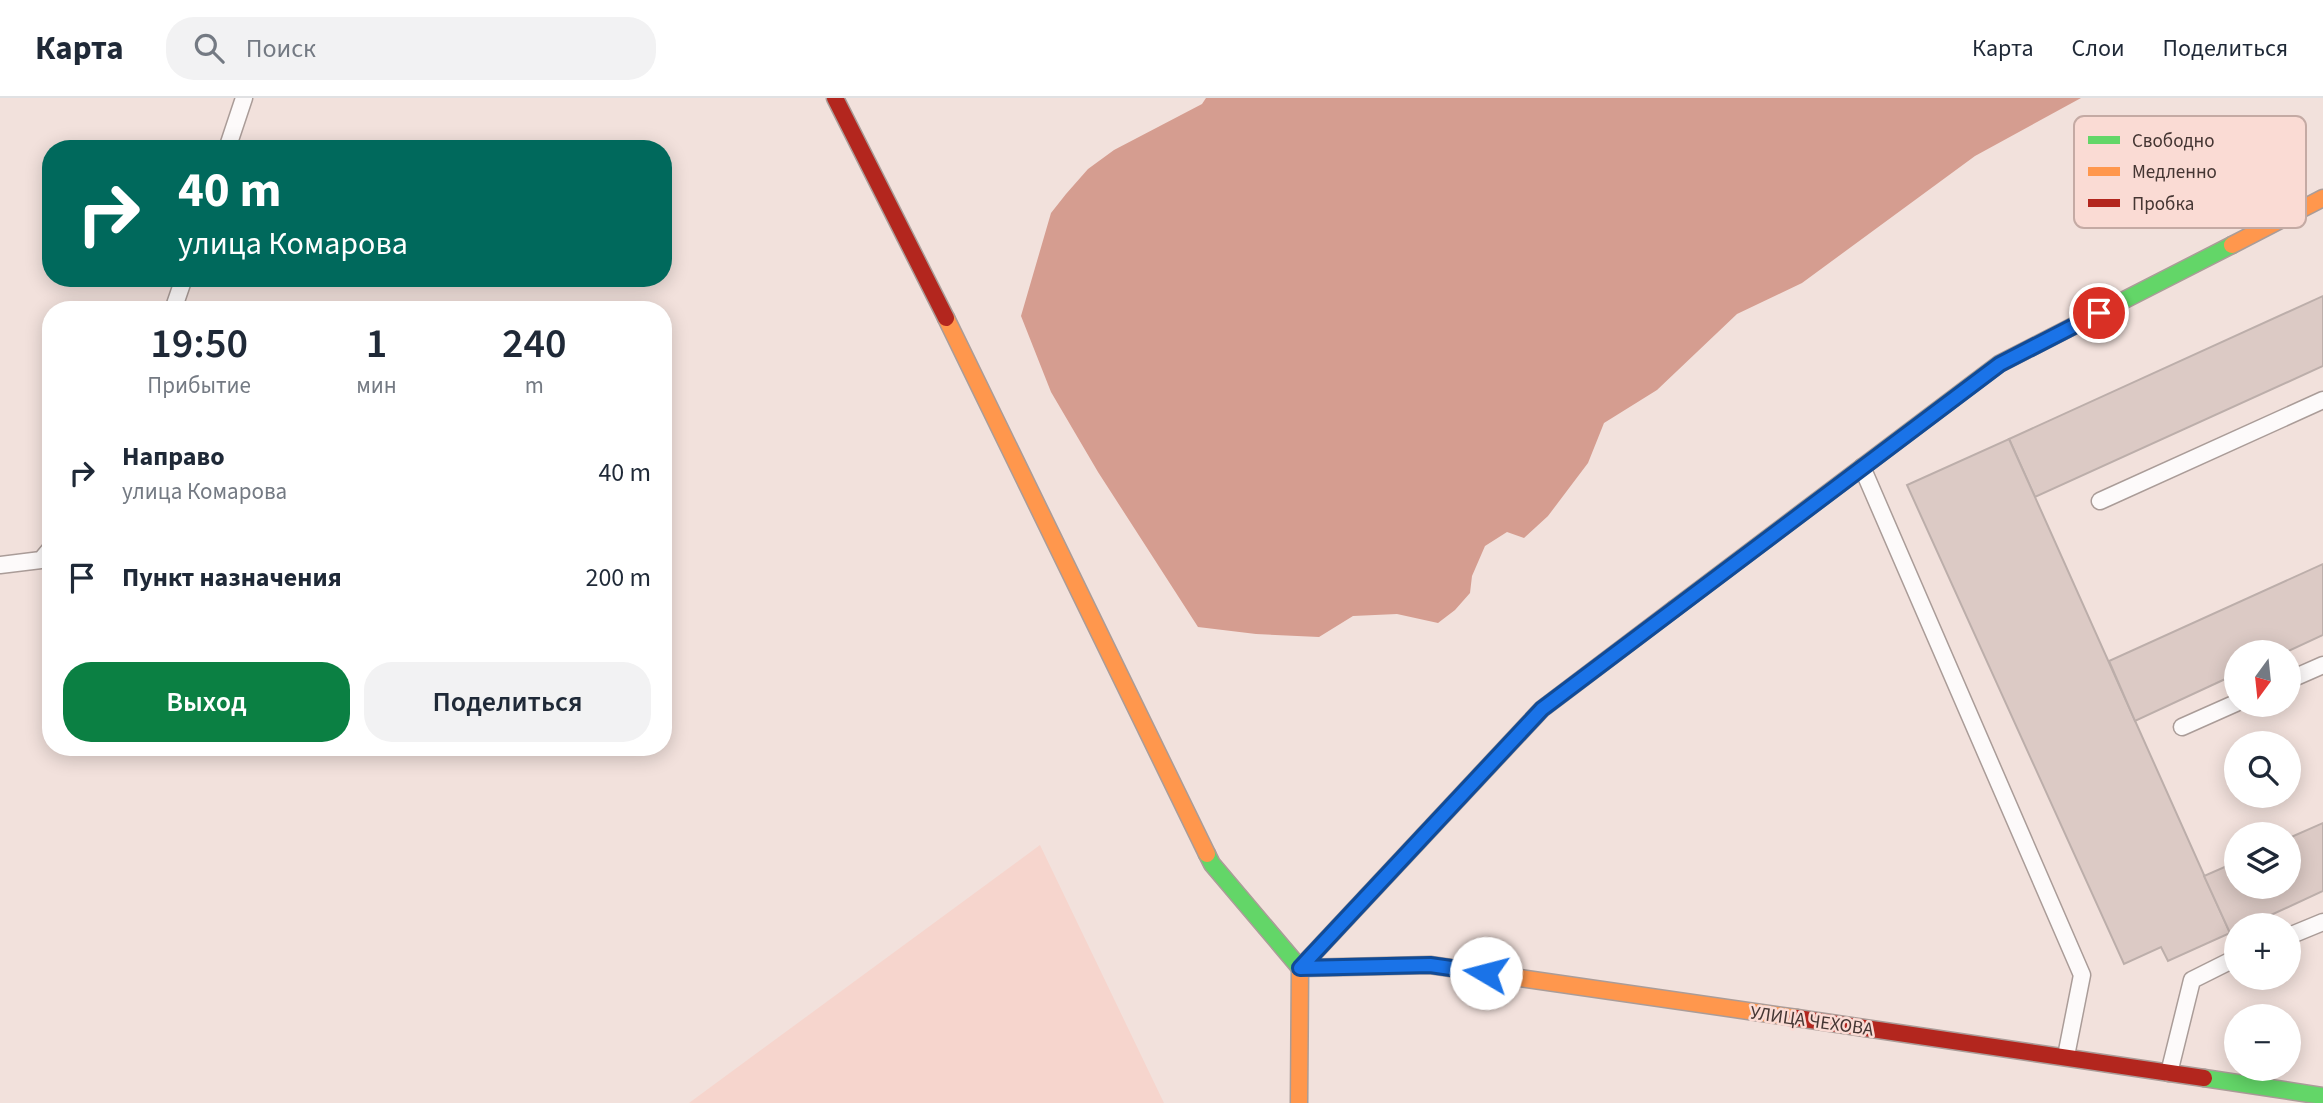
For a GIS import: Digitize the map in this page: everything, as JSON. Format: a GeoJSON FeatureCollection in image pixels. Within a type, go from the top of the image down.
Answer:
{"type":"FeatureCollection","features":[{"type":"Feature","properties":{"kind":"street"},"geometry":{"type":"LineString","coordinates":[[835,98],[943,311],[1212,864],[1300,968],[1299,1103]]}},
{"type":"Feature","properties":{"kind":"street"},"geometry":{"type":"LineString","coordinates":[[2306,207],[2323,198]]}},
{"type":"Feature","properties":{"kind":"street"},"geometry":{"type":"LineString","coordinates":[[1300,968],[1542,709],[2000,364],[2265,228]]}},
{"type":"Feature","properties":{"kind":"street","name":"УЛИЦА ЧЕХОВА"},"geometry":{"type":"LineString","coordinates":[[1300,968],[1430,965],[2066,1056],[2291,1097],[2323,1096]]}},
{"type":"Feature","properties":{"kind":"lane"},"geometry":{"type":"LineString","coordinates":[[230,140],[244,98]]}},
{"type":"Feature","properties":{"kind":"lane"},"geometry":{"type":"LineString","coordinates":[[2101,502],[2323,400]]}},
{"type":"Feature","properties":{"kind":"lane"},"geometry":{"type":"LineString","coordinates":[[1862,467],[2082,975],[2066,1056]]}},
{"type":"Feature","properties":{"kind":"lane"},"geometry":{"type":"LineString","coordinates":[[0,565],[42,559]]}},
{"type":"Feature","properties":{"kind":"lane"},"geometry":{"type":"LineString","coordinates":[[2301,675],[2323,665]]}},
{"type":"Feature","properties":{"kind":"lane"},"geometry":{"type":"LineString","coordinates":[[2182,727],[2224,708]]}},
{"type":"Feature","properties":{"kind":"lane"},"geometry":{"type":"LineString","coordinates":[[2301,931],[2323,922]]}},
{"type":"Feature","properties":{"kind":"lane"},"geometry":{"type":"LineString","coordinates":[[2169,1073],[2192,979],[2224,964]]}},
{"type":"Feature","properties":{"kind":"shaded area"},"geometry":{"type":"Polygon","coordinates":[[[1206,98],[2081,98],[1975,156],[1802,283],[1737,314],[1657,390],[1604,423],[1588,463],[1548,516],[1524,538],[1507,532],[1485,546],[1472,576],[1470,593],[1455,610],[1438,623],[1397,614],[1353,616],[1319,637],[1256,634],[1198,627],[1098,472],[1051,392],[1021,316],[1051,213],[1066,194],[1088,169],[1114,150],[1202,104],[1206,98]]]}},
{"type":"Feature","properties":{"kind":"shaded area"},"geometry":{"type":"Polygon","coordinates":[[[1040,845],[1164,1103],[689,1103],[1040,845]]]}},
{"type":"Feature","properties":{"kind":"building"},"geometry":{"type":"Polygon","coordinates":[[[2323,296],[2323,366],[2035,497],[2009,439],[2323,296]]]}},
{"type":"Feature","properties":{"kind":"building"},"geometry":{"type":"Polygon","coordinates":[[[2009,439],[2224,920],[2224,936],[2168,961],[2161,947],[2124,964],[1907,485],[2009,439]]]}},
{"type":"Feature","properties":{"kind":"building"},"geometry":{"type":"Polygon","coordinates":[[[2323,564],[2323,635],[2301,645],[2301,640],[2224,640],[2224,680],[2135,721],[2109,661],[2323,564]]]}},
{"type":"Feature","properties":{"kind":"building"},"geometry":{"type":"Polygon","coordinates":[[[2323,823],[2323,891],[2275,913],[2224,913],[2224,920],[2204,876],[2224,867],[2224,899],[2301,899],[2301,833],[2323,823]]]}},
{"type":"Feature","properties":{"kind":"traffic: fast"},"geometry":{"type":"LineString","coordinates":[[1674,609],[1999,364],[2232,245]]}},
{"type":"Feature","properties":{"kind":"traffic: fast"},"geometry":{"type":"LineString","coordinates":[[1207,854],[1212,864],[1300,968]]}},
{"type":"Feature","properties":{"kind":"traffic: fast"},"geometry":{"type":"LineString","coordinates":[[2204,1078],[2323,1096]]}},
{"type":"Feature","properties":{"kind":"traffic: slow"},"geometry":{"type":"LineString","coordinates":[[2306,207],[2323,198]]}},
{"type":"Feature","properties":{"kind":"traffic: slow"},"geometry":{"type":"LineString","coordinates":[[2232,245],[2265,228]]}},
{"type":"Feature","properties":{"kind":"traffic: slow"},"geometry":{"type":"LineString","coordinates":[[946,318],[1207,854]]}},
{"type":"Feature","properties":{"kind":"traffic: slow"},"geometry":{"type":"LineString","coordinates":[[1300,968],[1542,709],[1674,609]]}},
{"type":"Feature","properties":{"kind":"traffic: slow"},"geometry":{"type":"LineString","coordinates":[[1300,968],[1430,965],[1797,1018]]}},
{"type":"Feature","properties":{"kind":"traffic: slow"},"geometry":{"type":"LineString","coordinates":[[1299,1103],[1300,968]]}},
{"type":"Feature","properties":{"kind":"traffic: jam"},"geometry":{"type":"LineString","coordinates":[[835,98],[946,318]]}},
{"type":"Feature","properties":{"kind":"traffic: jam"},"geometry":{"type":"LineString","coordinates":[[1797,1018],[2204,1078]]}},
{"type":"Feature","properties":{"kind":"route"},"geometry":{"type":"LineString","coordinates":[[1486,973],[1430,965],[1300,968],[1542,709],[2000,364],[2099,313]]}}]}
